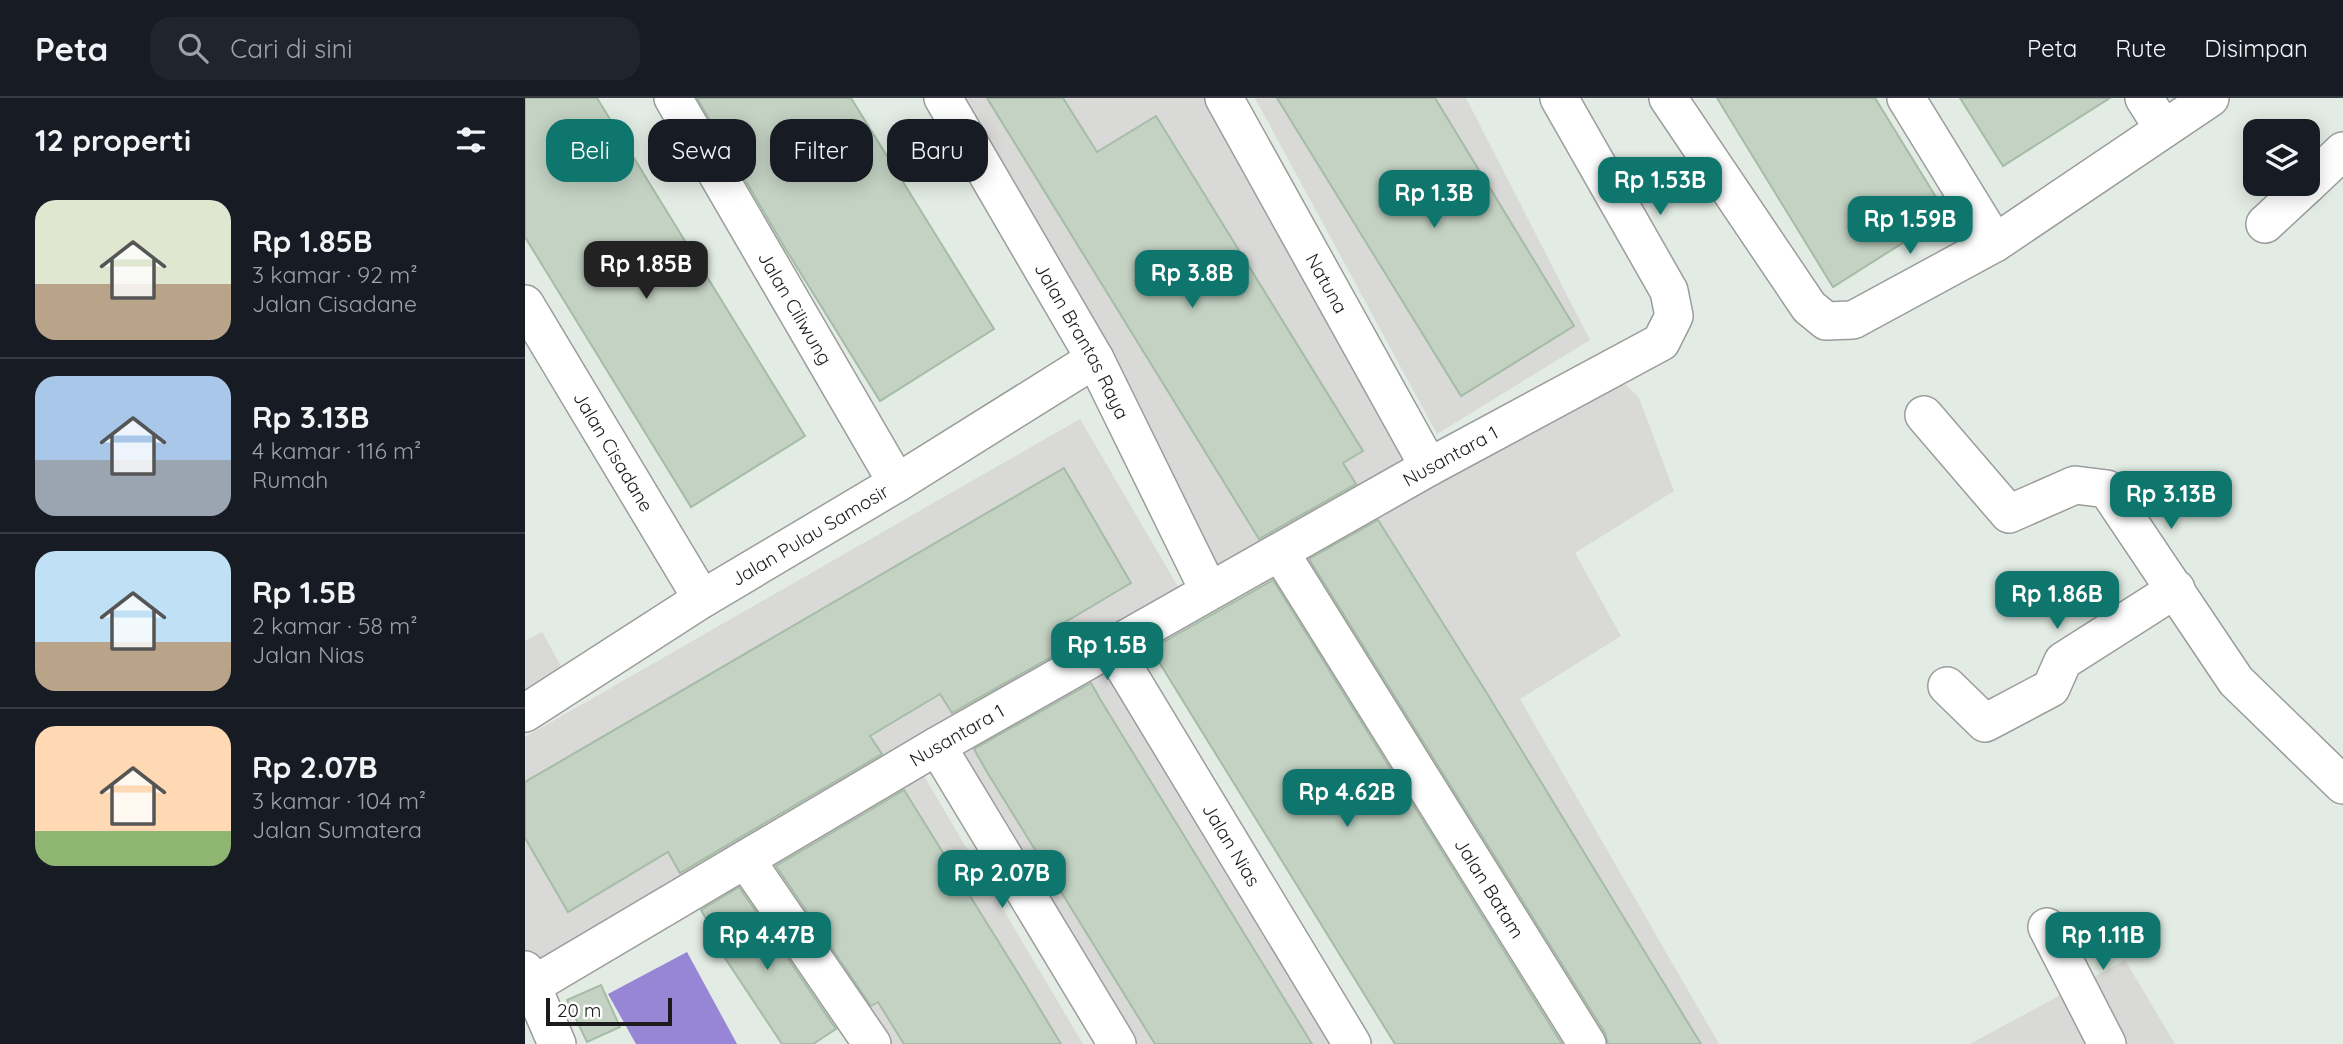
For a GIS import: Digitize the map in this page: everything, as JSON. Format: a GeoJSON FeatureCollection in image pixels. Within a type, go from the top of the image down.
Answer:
{"type":"FeatureCollection","features":[{"type":"Feature","properties":{"kind":"street","name":"Jalan Ciliwung"},"geometry":{"type":"LineString","coordinates":[[673,98],[897,484]]}},
{"type":"Feature","properties":{"kind":"street","name":"Jalan Brantas Raya"},"geometry":{"type":"LineString","coordinates":[[943,98],[1095,359],[1209,591]]}},
{"type":"Feature","properties":{"kind":"street","name":"Natuna"},"geometry":{"type":"LineString","coordinates":[[1224,98],[1429,467]]}},
{"type":"Feature","properties":{"kind":"street","name":"Nusantara 1"},"geometry":{"type":"LineString","coordinates":[[557,1044],[529,977],[746,860],[937,746],[1429,467],[1661,342],[1674,316],[1669,291],[1559,98]]}},
{"type":"Feature","properties":{"kind":"street"},"geometry":{"type":"LineString","coordinates":[[1668,98],[1809,307],[1826,321],[1853,320],[1996,243],[2154,113],[2210,98]]}},
{"type":"Feature","properties":{"kind":"street"},"geometry":{"type":"LineString","coordinates":[[1906,98],[1996,243]]}},
{"type":"Feature","properties":{"kind":"street"},"geometry":{"type":"LineString","coordinates":[[2320,172],[2343,150]]}},
{"type":"Feature","properties":{"kind":"street"},"geometry":{"type":"LineString","coordinates":[[2265,224],[2295,196]]}},
{"type":"Feature","properties":{"kind":"street","name":"Jalan Cisadane"},"geometry":{"type":"LineString","coordinates":[[525,304],[702,599]]}},
{"type":"Feature","properties":{"kind":"street","name":"Jalan Pulau Samosir"},"geometry":{"type":"LineString","coordinates":[[525,713],[702,599],[897,484],[1095,359]]}},
{"type":"Feature","properties":{"kind":"street"},"geometry":{"type":"LineString","coordinates":[[1923,415],[2009,514],[2075,485],[2107,489],[2236,681],[2343,785]]}},
{"type":"Feature","properties":{"kind":"street","name":"Jalan Batam"},"geometry":{"type":"LineString","coordinates":[[1280,551],[1587,1044]]}},
{"type":"Feature","properties":{"kind":"street"},"geometry":{"type":"LineString","coordinates":[[1947,686],[1985,723],[2051,688],[2063,661],[2176,589]]}},
{"type":"Feature","properties":{"kind":"street","name":"Jalan Nias"},"geometry":{"type":"LineString","coordinates":[[1112,647],[1352,1044]]}},
{"type":"Feature","properties":{"kind":"street"},"geometry":{"type":"LineString","coordinates":[[937,746],[1117,1044]]}},
{"type":"Feature","properties":{"kind":"street"},"geometry":{"type":"LineString","coordinates":[[746,860],[872,1044]]}},
{"type":"Feature","properties":{"kind":"street"},"geometry":{"type":"LineString","coordinates":[[2047,927],[2107,1044]]}},
{"type":"Feature","properties":{"kind":"shaded area"},"geometry":{"type":"Polygon","coordinates":[[[944,98],[1213,98],[1411,453],[1218,570],[988,174],[988,119],[956,119],[944,98]]]}},
{"type":"Feature","properties":{"kind":"shaded area"},"geometry":{"type":"Polygon","coordinates":[[[1255,98],[1466,98],[1590,340],[1437,434],[1255,98]]]}},
{"type":"Feature","properties":{"kind":"shaded area"},"geometry":{"type":"Polygon","coordinates":[[[1610,368],[1639,398],[1674,491],[1575,553],[1621,636],[1520,699],[1719,1044],[1600,1044],[1295,547],[1610,368]]]}},
{"type":"Feature","properties":{"kind":"shaded area"},"geometry":{"type":"Polygon","coordinates":[[[1080,419],[1184,597],[525,976],[525,737],[1080,419]]]}},
{"type":"Feature","properties":{"kind":"shaded area"},"geometry":{"type":"Polygon","coordinates":[[[542,632],[575,691],[525,717],[525,641],[542,632]]]}},
{"type":"Feature","properties":{"kind":"shaded area"},"geometry":{"type":"Polygon","coordinates":[[[1101,658],[1336,1044],[1123,1044],[943,746],[1101,658]]]}},
{"type":"Feature","properties":{"kind":"shaded area"},"geometry":{"type":"Polygon","coordinates":[[[915,761],[1083,1044],[866,1044],[757,856],[915,761]]]}},
{"type":"Feature","properties":{"kind":"shaded area"},"geometry":{"type":"Polygon","coordinates":[[[687,952],[737,1044],[636,1044],[608,994],[687,952]]]}},
{"type":"Feature","properties":{"kind":"shaded area"},"geometry":{"type":"Polygon","coordinates":[[[2125,960],[2175,1044],[1970,1044],[2125,960]]]}},
{"type":"Feature","properties":{"kind":"building"},"geometry":{"type":"Polygon","coordinates":[[[525,98],[597,98],[610,119],[546,119],[546,182],[634,182],[634,158],[805,436],[691,507],[525,237],[525,98]]]}},
{"type":"Feature","properties":{"kind":"building"},"geometry":{"type":"Polygon","coordinates":[[[697,98],[851,98],[864,119],[770,119],[770,182],[873,182],[873,134],[887,156],[887,182],[903,182],[994,329],[880,401],[746,182],[756,182],[756,119],[709,119],[697,98]]]}},
{"type":"Feature","properties":{"kind":"building"},"geometry":{"type":"Polygon","coordinates":[[[987,98],[1063,98],[1097,152],[1156,116],[1363,451],[1343,463],[1356,484],[1259,539],[987,98]]]}},
{"type":"Feature","properties":{"kind":"building"},"geometry":{"type":"Polygon","coordinates":[[[1277,98],[1435,98],[1574,326],[1461,396],[1277,98]]]}},
{"type":"Feature","properties":{"kind":"building"},"geometry":{"type":"Polygon","coordinates":[[[1717,98],[1875,98],[1947,215],[1833,287],[1717,98]]]}},
{"type":"Feature","properties":{"kind":"building"},"geometry":{"type":"Polygon","coordinates":[[[1960,98],[2110,98],[2003,166],[1960,98]]]}},
{"type":"Feature","properties":{"kind":"building"},"geometry":{"type":"Polygon","coordinates":[[[1064,468],[1131,583],[1057,627],[1069,647],[952,713],[940,694],[870,736],[882,754],[680,873],[668,852],[568,912],[525,838],[525,782],[1064,468]]]}},
{"type":"Feature","properties":{"kind":"building"},"geometry":{"type":"Polygon","coordinates":[[[1378,520],[1701,1044],[1608,1044],[1605,1033],[1309,559],[1378,520]]]}},
{"type":"Feature","properties":{"kind":"building"},"geometry":{"type":"Polygon","coordinates":[[[1273,580],[1562,1044],[1395,1044],[1151,649],[1273,580]]]}},
{"type":"Feature","properties":{"kind":"building"},"geometry":{"type":"Polygon","coordinates":[[[1091,683],[1312,1044],[1155,1044],[987,772],[974,749],[1091,683]]]}},
{"type":"Feature","properties":{"kind":"building"},"geometry":{"type":"Polygon","coordinates":[[[904,790],[1061,1044],[904,1044],[878,1002],[871,1006],[776,866],[904,790]]]}},
{"type":"Feature","properties":{"kind":"building"},"geometry":{"type":"Polygon","coordinates":[[[739,887],[836,1029],[813,1044],[782,1044],[721,952],[724,950],[701,910],[739,887]]]}},
{"type":"Feature","properties":{"kind":"building"},"geometry":{"type":"Polygon","coordinates":[[[601,985],[620,1027],[587,1042],[567,1000],[601,985]]]}}]}
